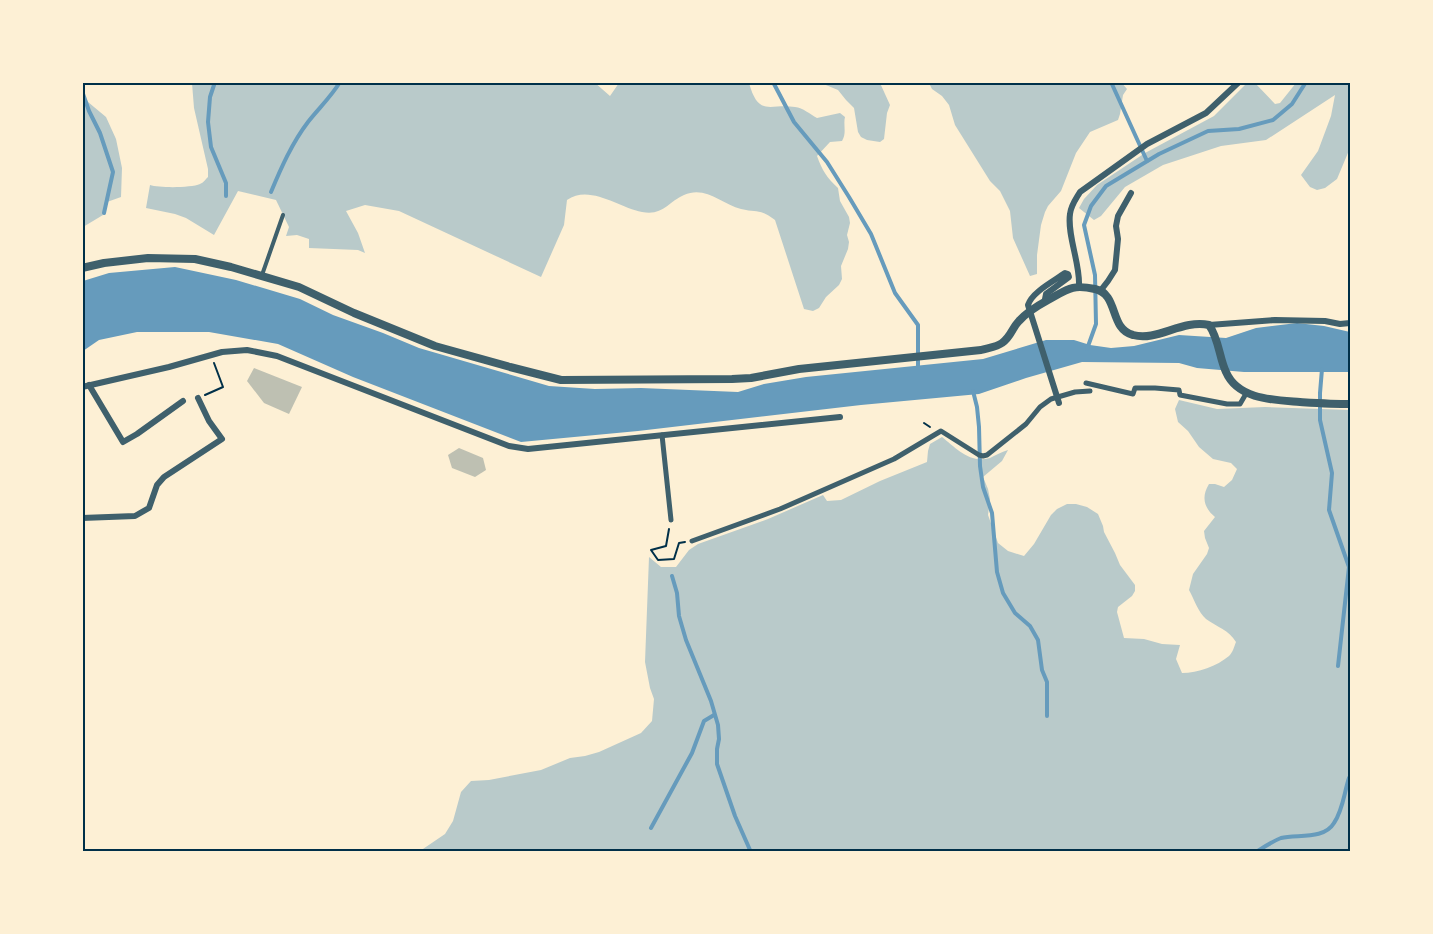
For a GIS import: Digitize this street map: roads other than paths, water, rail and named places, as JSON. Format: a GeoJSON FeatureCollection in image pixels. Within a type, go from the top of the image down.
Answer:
{"type":"FeatureCollection","features":[{"type":"Feature","properties":{"kind":"street"},"geometry":{"type":"LineString","coordinates":[[1081,286],[1070,214],[1073,203],[1080,192],[1147,144],[1206,113],[1239,82]]}},
{"type":"Feature","properties":{"kind":"street"},"geometry":{"type":"LineString","coordinates":[[1101,290],[1115,270],[1118,216],[1131,193]]}},
{"type":"Feature","properties":{"kind":"street"},"geometry":{"type":"LineString","coordinates":[[82,268],[148,258],[195,259],[262,275],[299,287],[354,313],[435,346],[561,380],[751,378],[799,369],[981,350],[1002,343],[1012,333],[1016,323],[1030,310],[1069,289],[1081,286],[1101,290],[1109,297],[1119,323],[1124,331],[1133,336],[1157,334],[1198,323],[1211,328],[1284,320],[1350,323]]}},
{"type":"Feature","properties":{"kind":"street"},"geometry":{"type":"LineString","coordinates":[[1046,301],[1046,294],[1069,277],[1068,274],[1065,273],[1033,296],[1029,307],[1058,399]]}},
{"type":"Feature","properties":{"kind":"street"},"geometry":{"type":"LineString","coordinates":[[1211,328],[1227,374],[1246,392],[1266,399],[1350,404]]}},
{"type":"Feature","properties":{"kind":"street"},"geometry":{"type":"LineString","coordinates":[[183,401],[137,435],[123,442],[86,386],[222,352],[247,350],[286,359],[509,446],[528,449],[840,417]]}},
{"type":"Feature","properties":{"kind":"street"},"geometry":{"type":"LineString","coordinates":[[1086,383],[1133,394],[1136,388],[1179,390],[1180,395],[1227,404],[1240,404],[1246,392]]}},
{"type":"Feature","properties":{"kind":"street"},"geometry":{"type":"LineString","coordinates":[[692,541],[780,509],[894,459],[941,431],[979,455],[987,455],[1026,424],[1040,407],[1051,399],[1058,399],[1076,392],[1090,391]]}},
{"type":"Feature","properties":{"kind":"street"},"geometry":{"type":"LineString","coordinates":[[82,518],[135,516],[149,508],[157,486],[164,477],[222,439],[209,422],[198,398]]}},
{"type":"Feature","properties":{"kind":"street"},"geometry":{"type":"LineString","coordinates":[[662,435],[671,520]]}},
{"type":"Feature","properties":{"kind":"lane"},"geometry":{"type":"LineString","coordinates":[[262,275],[283,215]]}},
{"type":"Feature","properties":{"kind":"water"},"geometry":{"type":"Polygon","coordinates":[[[175,267],[236,280],[300,299],[333,315],[419,348],[549,386],[738,392],[764,384],[806,377],[983,359],[1046,340],[1074,340],[1111,348],[1134,346],[1179,335],[1226,338],[1256,328],[1297,323],[1350,332],[1350,372],[1244,372],[1197,368],[1179,363],[1082,362],[979,394],[521,442],[353,377],[278,344],[209,332],[137,332],[99,340],[83,351],[83,281],[109,273],[175,267]]]}},
{"type":"Feature","properties":{"kind":"waterway"},"geometry":{"type":"LineString","coordinates":[[215,82],[210,97],[208,122],[211,147],[226,183],[226,196]]}},
{"type":"Feature","properties":{"kind":"waterway"},"geometry":{"type":"LineString","coordinates":[[271,192],[297,138],[340,82]]}},
{"type":"Feature","properties":{"kind":"waterway"},"geometry":{"type":"LineString","coordinates":[[773,82],[794,122],[827,162],[849,197],[871,234],[895,293],[918,325],[918,368]]}},
{"type":"Feature","properties":{"kind":"waterway"},"geometry":{"type":"LineString","coordinates":[[1111,82],[1147,161]]}},
{"type":"Feature","properties":{"kind":"waterway"},"geometry":{"type":"LineString","coordinates":[[1087,349],[1096,324],[1095,275],[1084,225],[1091,206],[1106,186],[1159,154],[1208,131],[1239,129],[1273,120],[1292,104],[1306,82]]}},
{"type":"Feature","properties":{"kind":"waterway"},"geometry":{"type":"LineString","coordinates":[[82,91],[113,172],[104,213]]}},
{"type":"Feature","properties":{"kind":"waterway"},"geometry":{"type":"LineString","coordinates":[[1322,369],[1320,420],[1332,473],[1329,510],[1349,567],[1338,666]]}},
{"type":"Feature","properties":{"kind":"waterway"},"geometry":{"type":"LineString","coordinates":[[973,391],[979,427],[980,466],[983,487],[992,513],[997,572],[1003,593],[1015,613],[1030,626],[1038,640],[1042,670],[1047,682],[1047,716]]}},
{"type":"Feature","properties":{"kind":"waterway"},"geometry":{"type":"LineString","coordinates":[[672,576],[686,640],[711,701],[718,725],[717,764],[735,816],[750,850]]}},
{"type":"Feature","properties":{"kind":"waterway"},"geometry":{"type":"LineString","coordinates":[[651,828],[692,753],[704,721],[714,715]]}},
{"type":"Feature","properties":{"kind":"waterway"},"geometry":{"type":"LineString","coordinates":[[1256,852],[1281,838],[1317,834],[1330,828],[1339,813],[1350,777]]}}]}
